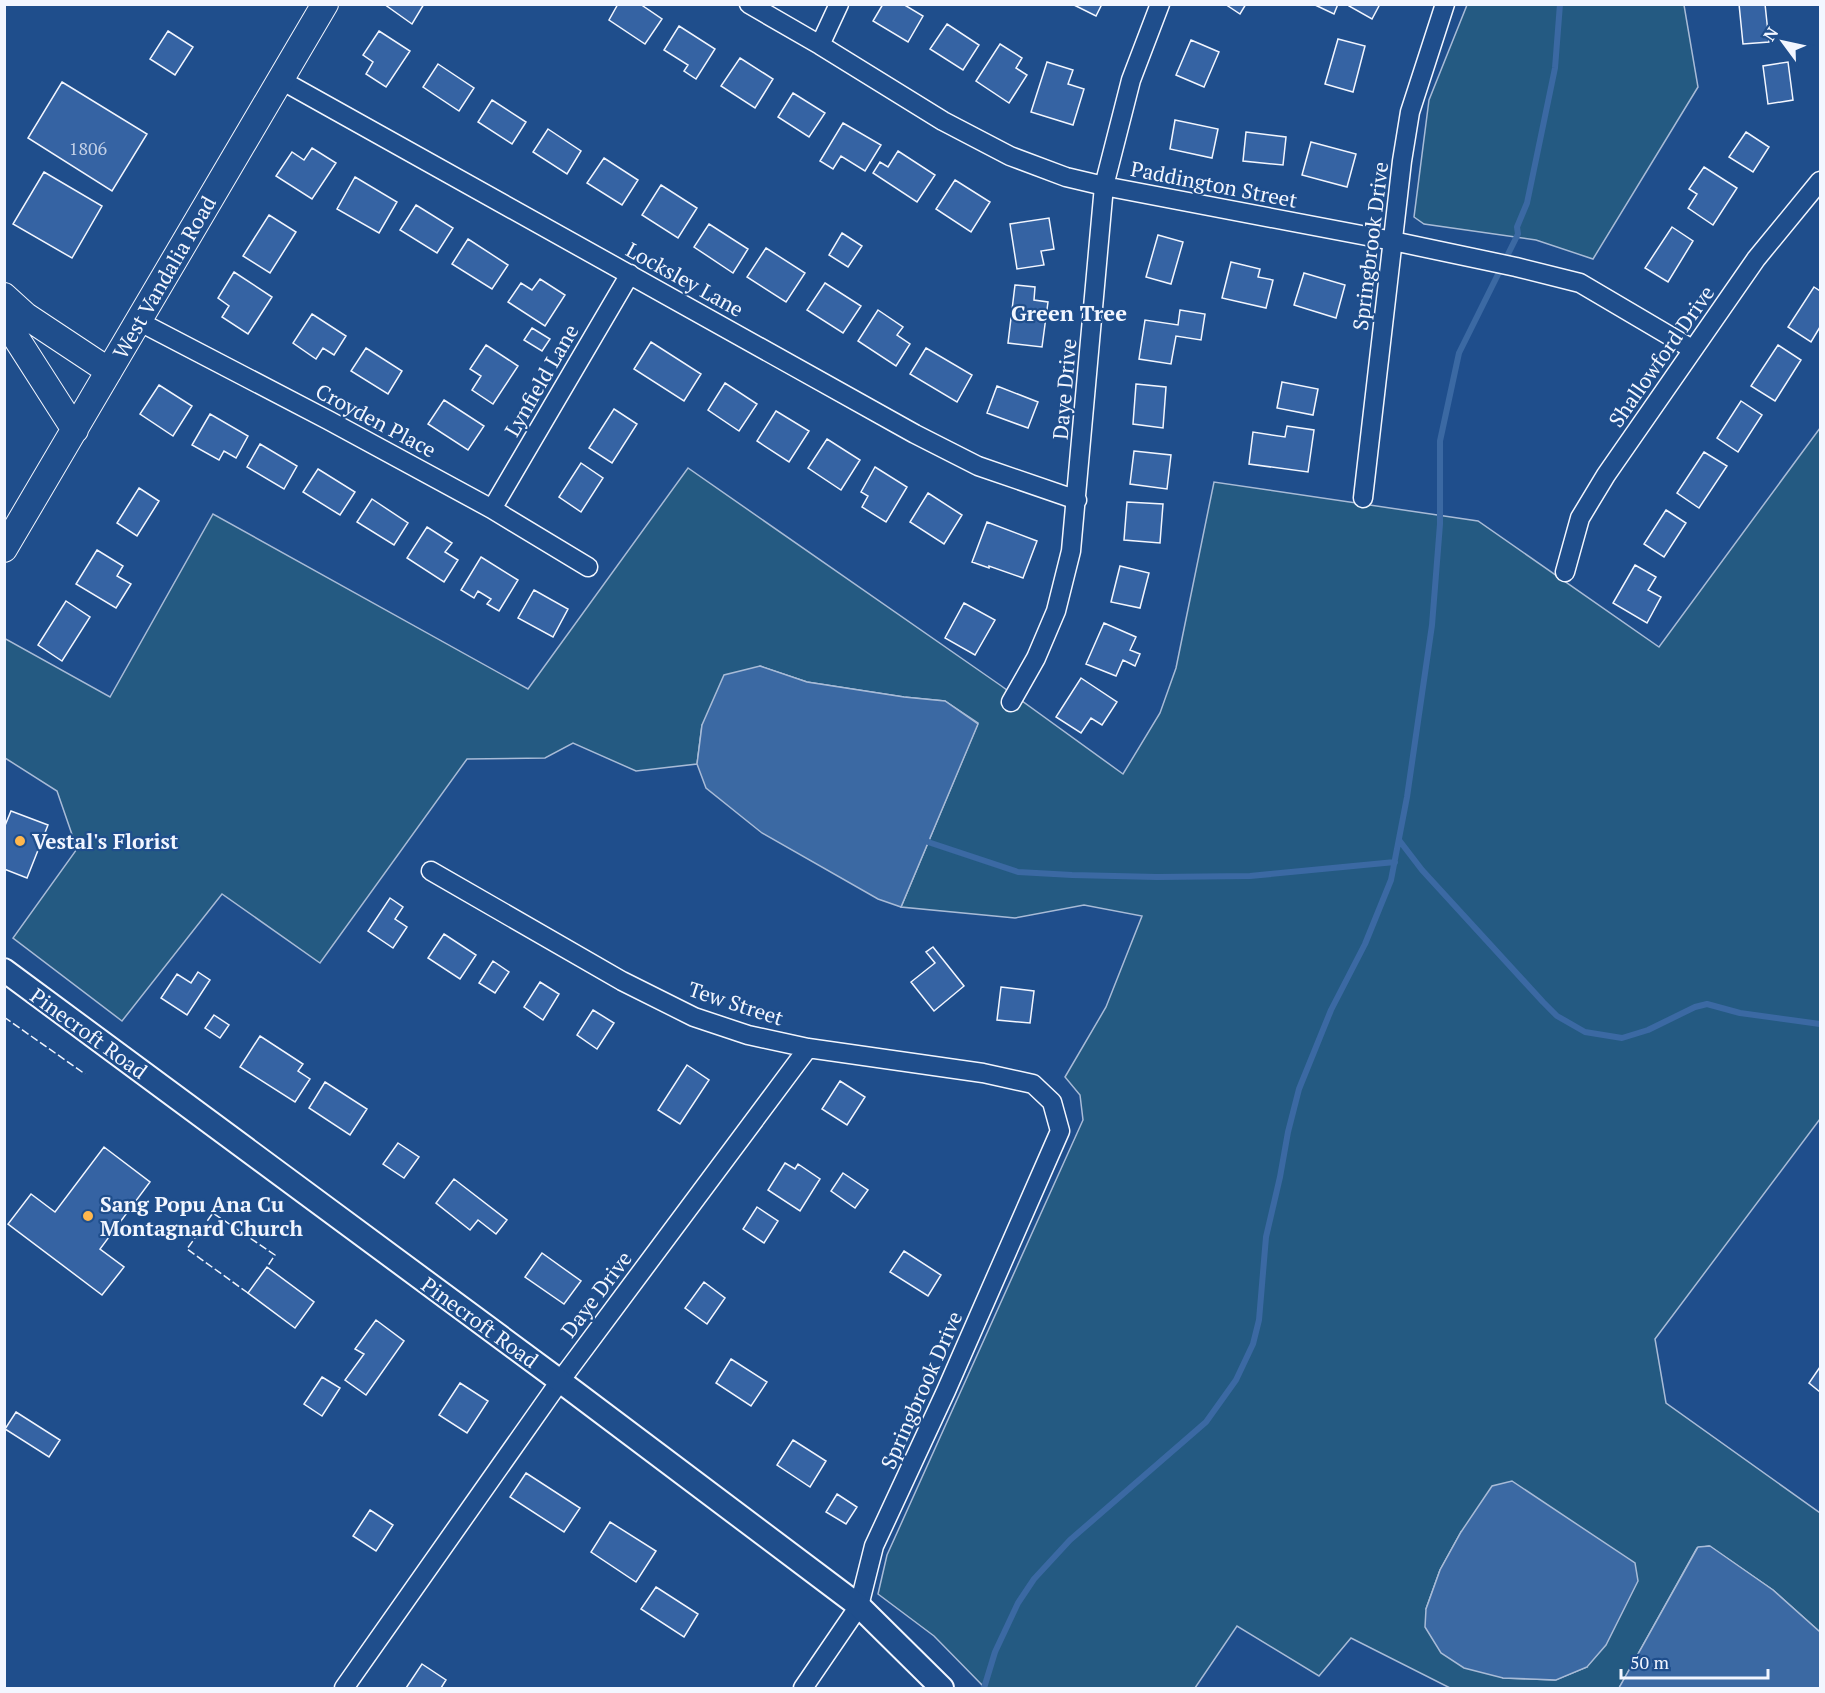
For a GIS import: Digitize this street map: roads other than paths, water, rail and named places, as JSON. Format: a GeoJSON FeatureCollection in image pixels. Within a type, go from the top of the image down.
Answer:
{"type":"FeatureCollection","features":[{"type":"Feature","properties":{"kind":"main road","name":"West Vandalia Road"},"geometry":{"type":"LineString","coordinates":[[4,549],[325,4]]}},
{"type":"Feature","properties":{"kind":"main road"},"geometry":{"type":"LineString","coordinates":[[4,296],[26,316],[109,371]]}},
{"type":"Feature","properties":{"kind":"main road"},"geometry":{"type":"LineString","coordinates":[[4,319],[75,430]]}},
{"type":"Feature","properties":{"kind":"street","name":"Paddington Street"},"geometry":{"type":"LineString","coordinates":[[749,4],[943,120],[1010,156],[1066,177],[1393,241],[1580,283],[1692,349]]}},
{"type":"Feature","properties":{"kind":"street"},"geometry":{"type":"LineString","coordinates":[[820,45],[839,4]]}},
{"type":"Feature","properties":{"kind":"street","name":"Daye Drive"},"geometry":{"type":"LineString","coordinates":[[1011,702],[1036,658],[1056,611],[1071,551],[1104,186],[1131,80],[1160,4]]}},
{"type":"Feature","properties":{"kind":"street","name":"Springbrook Drive"},"geometry":{"type":"LineString","coordinates":[[1363,498],[1402,161],[1410,112],[1445,4]]}},
{"type":"Feature","properties":{"kind":"street","name":"Locksley Lane"},"geometry":{"type":"LineString","coordinates":[[280,80],[936,445],[978,466],[1077,500]]}},
{"type":"Feature","properties":{"kind":"street","name":"Shallowford Drive"},"geometry":{"type":"LineString","coordinates":[[1565,572],[1580,518],[1606,475],[1756,260],[1821,181]]}},
{"type":"Feature","properties":{"kind":"street","name":"Lynfield Lane"},"geometry":{"type":"LineString","coordinates":[[492,508],[630,274]]}},
{"type":"Feature","properties":{"kind":"street","name":"Croyden Place"},"geometry":{"type":"LineString","coordinates":[[138,321],[492,508],[588,567]]}},
{"type":"Feature","properties":{"kind":"street","name":"Tew Street"},"geometry":{"type":"LineString","coordinates":[[431,871],[622,981],[694,1017],[748,1035],[808,1048],[993,1075],[1032,1084],[1052,1102]]}},
{"type":"Feature","properties":{"kind":"street","name":"Pinecroft Road"},"geometry":{"type":"LineString","coordinates":[[4,970],[560,1381],[859,1606],[942,1689]]}},
{"type":"Feature","properties":{"kind":"street","name":"Daye Drive"},"geometry":{"type":"LineString","coordinates":[[344,1689],[560,1381],[808,1048]]}},
{"type":"Feature","properties":{"kind":"street","name":"Springbrook Drive"},"geometry":{"type":"LineString","coordinates":[[803,1689],[859,1606],[874,1546],[946,1390],[1060,1131],[1052,1102]]}},
{"type":"Feature","properties":{"kind":"waterway"},"geometry":{"type":"LineString","coordinates":[[984,1688],[995,1652],[1018,1603],[1034,1579],[1070,1540],[1206,1422],[1236,1380],[1253,1344],[1259,1320],[1266,1237],[1299,1089],[1331,1010],[1365,944],[1391,880],[1407,797],[1432,625],[1440,524],[1440,441],[1459,353],[1518,234],[1517,227],[1527,203],[1555,68],[1560,4]]}},
{"type":"Feature","properties":{"kind":"waterway"},"geometry":{"type":"LineString","coordinates":[[923,836],[928,842],[1018,872],[1072,875],[1250,876],[1395,862]]}},
{"type":"Feature","properties":{"kind":"waterway"},"geometry":{"type":"LineString","coordinates":[[1399,840],[1422,870],[1543,1002],[1557,1016],[1585,1032],[1622,1038],[1648,1030],[1695,1007],[1707,1004],[1740,1013],[1820,1024]]}},
{"type":"Feature","properties":{"kind":"place","name":"Vestal's Florist"},"geometry":{"type":"Point","coordinates":[20,841]}},
{"type":"Feature","properties":{"kind":"place","name":"Sang Popu Ana Cu Montagnard Church"},"geometry":{"type":"Point","coordinates":[88,1216]}},
{"type":"Feature","properties":{"kind":"district","name":"Green Tree"},"geometry":{"type":"Point","coordinates":[1069,312]}}]}
